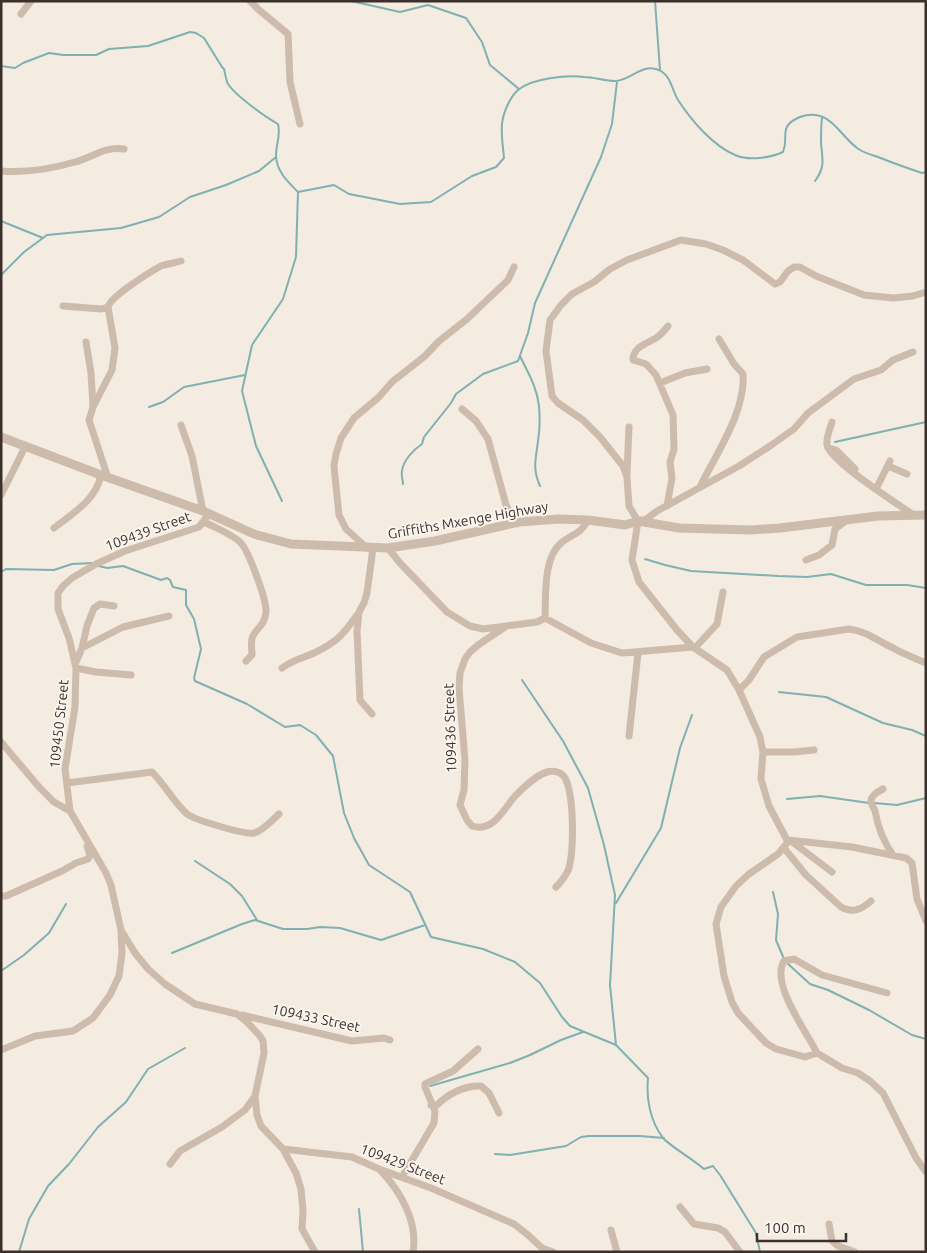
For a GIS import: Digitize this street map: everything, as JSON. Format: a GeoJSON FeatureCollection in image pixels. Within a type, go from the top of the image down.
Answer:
{"type":"FeatureCollection","features":[{"type":"Feature","properties":{"kind":"street"},"geometry":{"type":"LineString","coordinates":[[21,14],[31,1]]}},
{"type":"Feature","properties":{"kind":"street"},"geometry":{"type":"LineString","coordinates":[[250,1],[288,34],[290,82],[300,124]]}},
{"type":"Feature","properties":{"kind":"street"},"geometry":{"type":"LineString","coordinates":[[1,171],[42,170],[77,162],[106,149],[124,149]]}},
{"type":"Feature","properties":{"kind":"street"},"geometry":{"type":"LineString","coordinates":[[627,477],[623,466],[600,436],[583,420],[554,400],[546,350],[550,320],[560,305],[572,294],[594,282],[610,269],[674,241],[687,240],[723,250],[743,260],[775,284],[780,282],[788,271],[794,267],[800,267],[816,276],[864,295],[893,298],[913,296],[926,292]]}},
{"type":"Feature","properties":{"kind":"street"},"geometry":{"type":"LineString","coordinates":[[54,528],[81,508],[98,490],[105,476],[89,420],[93,407],[112,370],[115,348],[108,307],[113,298],[118,294],[161,266],[181,261]]}},
{"type":"Feature","properties":{"kind":"street"},"geometry":{"type":"LineString","coordinates":[[282,668],[296,659],[314,653],[341,637],[359,612],[367,593],[371,548],[346,529],[339,515],[334,466],[341,438],[354,418],[508,280],[514,267]]}},
{"type":"Feature","properties":{"kind":"street"},"geometry":{"type":"LineString","coordinates":[[63,306],[101,309],[108,307]]}},
{"type":"Feature","properties":{"kind":"street"},"geometry":{"type":"LineString","coordinates":[[667,506],[672,478],[670,462],[674,449],[672,415],[656,375],[651,368],[639,361],[633,360],[633,355],[635,350],[662,334],[668,326]]}},
{"type":"Feature","properties":{"kind":"street"},"geometry":{"type":"LineString","coordinates":[[700,487],[727,436],[740,403],[743,374],[734,364],[719,339]]}},
{"type":"Feature","properties":{"kind":"street"},"geometry":{"type":"LineString","coordinates":[[86,342],[91,373],[93,407]]}},
{"type":"Feature","properties":{"kind":"street"},"geometry":{"type":"LineString","coordinates":[[638,521],[645,520],[739,466],[790,432],[808,413],[854,379],[881,370],[893,360],[913,352]]}},
{"type":"Feature","properties":{"kind":"street"},"geometry":{"type":"LineString","coordinates":[[660,384],[685,373],[707,369]]}},
{"type":"Feature","properties":{"kind":"street"},"geometry":{"type":"LineString","coordinates":[[462,409],[476,421],[488,439],[506,505],[519,522]]}},
{"type":"Feature","properties":{"kind":"street"},"geometry":{"type":"LineString","coordinates":[[832,422],[828,432],[833,456],[912,514]]}},
{"type":"Feature","properties":{"kind":"street"},"geometry":{"type":"LineString","coordinates":[[181,425],[192,456],[206,512]]}},
{"type":"Feature","properties":{"kind":"street"},"geometry":{"type":"LineString","coordinates":[[629,427],[627,477],[629,506],[638,521],[632,560],[639,582],[677,630],[694,648],[727,670],[739,690],[760,737],[763,752],[761,779],[769,806],[790,841],[832,872]]}},
{"type":"Feature","properties":{"kind":"street","name":"Griffiths Mxenge Highway"},"geometry":{"type":"LineString","coordinates":[[1,437],[206,512],[254,534],[291,544],[388,548],[435,541],[519,522],[559,519],[588,520],[625,525],[638,521],[679,528],[751,530],[848,519],[912,514],[926,515]]}},
{"type":"Feature","properties":{"kind":"street"},"geometry":{"type":"LineString","coordinates":[[1,495],[25,447]]}},
{"type":"Feature","properties":{"kind":"street"},"geometry":{"type":"LineString","coordinates":[[875,488],[889,463],[907,474]]}},
{"type":"Feature","properties":{"kind":"street","name":"109439 Street"},"geometry":{"type":"LineString","coordinates":[[76,665],[58,609],[58,593],[63,586],[72,578],[107,558],[199,526],[204,522],[206,512]]}},
{"type":"Feature","properties":{"kind":"street"},"geometry":{"type":"LineString","coordinates":[[806,560],[819,555],[832,545],[835,529],[848,519]]}},
{"type":"Feature","properties":{"kind":"street"},"geometry":{"type":"LineString","coordinates":[[545,618],[546,578],[552,554],[562,542],[581,530],[588,520]]}},
{"type":"Feature","properties":{"kind":"street"},"geometry":{"type":"LineString","coordinates":[[204,522],[230,535],[243,546],[248,553],[264,596],[265,618],[261,627],[252,638],[252,655],[246,661]]}},
{"type":"Feature","properties":{"kind":"street"},"geometry":{"type":"LineString","coordinates":[[388,548],[447,612],[478,629],[537,622],[545,618]]}},
{"type":"Feature","properties":{"kind":"street"},"geometry":{"type":"LineString","coordinates":[[545,618],[590,643],[622,653],[694,648],[717,624],[723,592]]}},
{"type":"Feature","properties":{"kind":"street"},"geometry":{"type":"LineString","coordinates":[[114,606],[100,604],[94,608],[76,665],[108,674],[131,674]]}},
{"type":"Feature","properties":{"kind":"street"},"geometry":{"type":"LineString","coordinates":[[359,612],[357,631],[360,700],[372,714]]}},
{"type":"Feature","properties":{"kind":"street"},"geometry":{"type":"LineString","coordinates":[[82,648],[123,627],[169,616]]}},
{"type":"Feature","properties":{"kind":"street","name":"109436 Street"},"geometry":{"type":"LineString","coordinates":[[508,626],[478,645],[462,665],[459,688],[465,760],[460,805],[472,826],[484,828],[494,821],[516,796],[542,774],[554,771],[563,775],[566,780],[571,807],[571,855],[568,871],[556,887]]}},
{"type":"Feature","properties":{"kind":"street"},"geometry":{"type":"LineString","coordinates":[[739,690],[749,680],[764,657],[797,637],[807,634],[849,629],[856,630],[867,633],[892,648],[926,663]]}},
{"type":"Feature","properties":{"kind":"street"},"geometry":{"type":"LineString","coordinates":[[629,736],[638,652]]}},
{"type":"Feature","properties":{"kind":"street","name":"109450 Street"},"geometry":{"type":"LineString","coordinates":[[70,811],[65,769],[75,707],[76,665]]}},
{"type":"Feature","properties":{"kind":"street"},"geometry":{"type":"LineString","coordinates":[[1,742],[39,788],[54,802],[70,811],[101,863],[111,885],[121,930],[122,954],[119,976],[105,1002],[93,1018],[74,1031],[35,1036],[1,1050]]}},
{"type":"Feature","properties":{"kind":"street"},"geometry":{"type":"LineString","coordinates":[[763,752],[814,750]]}},
{"type":"Feature","properties":{"kind":"street","name":"109450 Street"},"geometry":{"type":"LineString","coordinates":[[67,783],[152,772],[185,811],[195,819],[253,833],[262,829],[279,814]]}},
{"type":"Feature","properties":{"kind":"street"},"geometry":{"type":"LineString","coordinates":[[883,789],[875,794],[871,803],[874,808],[880,835],[893,855]]}},
{"type":"Feature","properties":{"kind":"street"},"geometry":{"type":"LineString","coordinates":[[1,896],[6,896],[88,859],[90,852],[81,829]]}},
{"type":"Feature","properties":{"kind":"street"},"geometry":{"type":"LineString","coordinates":[[790,841],[784,848],[736,886],[721,907],[716,919],[716,926],[724,976],[738,1014],[766,1043],[776,1049],[805,1057],[817,1053]]}},
{"type":"Feature","properties":{"kind":"street"},"geometry":{"type":"LineString","coordinates":[[790,841],[843,846],[906,858],[912,864],[917,899],[926,921]]}},
{"type":"Feature","properties":{"kind":"street"},"geometry":{"type":"LineString","coordinates":[[784,848],[806,875],[846,910],[859,910],[871,901]]}},
{"type":"Feature","properties":{"kind":"street"},"geometry":{"type":"LineString","coordinates":[[121,930],[134,952],[148,969],[170,988],[195,1004],[237,1014],[254,1029],[263,1041],[263,1060],[255,1096],[257,1115],[261,1126],[282,1149],[296,1173],[301,1189],[302,1229],[315,1252]]}},
{"type":"Feature","properties":{"kind":"street"},"geometry":{"type":"LineString","coordinates":[[886,993],[822,976],[794,959],[784,961],[782,970],[784,989],[791,1007],[817,1053],[842,1068],[858,1073],[883,1093],[916,1158],[926,1172]]}},
{"type":"Feature","properties":{"kind":"street","name":"109433 Street"},"geometry":{"type":"LineString","coordinates":[[237,1014],[352,1041],[384,1038],[390,1040]]}},
{"type":"Feature","properties":{"kind":"street"},"geometry":{"type":"LineString","coordinates":[[402,1177],[432,1129],[435,1111],[424,1087],[425,1084],[453,1071],[478,1049]]}},
{"type":"Feature","properties":{"kind":"street"},"geometry":{"type":"LineString","coordinates":[[431,1105],[437,1105],[450,1094],[462,1089],[471,1086],[481,1086],[489,1093],[499,1113]]}},
{"type":"Feature","properties":{"kind":"street"},"geometry":{"type":"LineString","coordinates":[[170,1164],[180,1152],[222,1127],[245,1110],[255,1096]]}},
{"type":"Feature","properties":{"kind":"street","name":"109429 Street"},"geometry":{"type":"LineString","coordinates":[[282,1149],[352,1157],[431,1188],[514,1224],[542,1248],[554,1252]]}},
{"type":"Feature","properties":{"kind":"street"},"geometry":{"type":"LineString","coordinates":[[379,1169],[397,1189],[403,1200],[413,1230],[413,1252]]}},
{"type":"Feature","properties":{"kind":"street"},"geometry":{"type":"LineString","coordinates":[[680,1208],[694,1224],[718,1228],[725,1232],[740,1252]]}},
{"type":"Feature","properties":{"kind":"street"},"geometry":{"type":"LineString","coordinates":[[829,1224],[832,1240],[838,1246],[855,1252]]}},
{"type":"Feature","properties":{"kind":"street"},"geometry":{"type":"LineString","coordinates":[[611,1230],[616,1252]]}},
{"type":"Feature","properties":{"kind":"waterway"},"geometry":{"type":"LineString","coordinates":[[351,1],[400,12],[428,5],[466,18],[482,42],[490,65],[519,89]]}},
{"type":"Feature","properties":{"kind":"waterway"},"geometry":{"type":"LineString","coordinates":[[655,1],[660,70]]}},
{"type":"Feature","properties":{"kind":"waterway"},"geometry":{"type":"LineString","coordinates":[[1,66],[15,68],[49,53],[96,55],[109,49],[148,46],[190,32],[196,33],[204,38],[224,69],[227,82],[232,89],[251,106],[278,124],[279,132],[276,155],[278,166],[283,176],[298,192],[334,185],[349,194],[400,204],[431,202],[472,176],[496,167],[504,158],[502,128],[505,110],[515,93],[524,86],[541,80],[568,76],[615,81],[648,68],[661,71],[669,80],[678,100],[696,124],[718,145],[735,155],[759,158],[783,152],[788,125],[798,118],[811,115],[827,119],[853,145],[862,151],[922,173],[926,172]]}},
{"type":"Feature","properties":{"kind":"waterway"},"geometry":{"type":"LineString","coordinates":[[403,484],[402,473],[406,460],[422,444],[424,437],[456,394],[483,374],[518,361],[528,333],[535,303],[601,157],[612,124],[617,82]]}},
{"type":"Feature","properties":{"kind":"waterway"},"geometry":{"type":"LineString","coordinates":[[815,181],[821,171],[822,118]]}},
{"type":"Feature","properties":{"kind":"waterway"},"geometry":{"type":"LineString","coordinates":[[1,275],[24,252],[47,235],[121,228],[159,217],[190,197],[259,171],[276,157]]}},
{"type":"Feature","properties":{"kind":"waterway"},"geometry":{"type":"LineString","coordinates":[[282,501],[256,446],[242,391],[252,345],[283,299],[296,257],[298,192]]}},
{"type":"Feature","properties":{"kind":"waterway"},"geometry":{"type":"LineString","coordinates":[[1,221],[43,238]]}},
{"type":"Feature","properties":{"kind":"waterway"},"geometry":{"type":"LineString","coordinates":[[520,356],[532,380],[538,399],[540,424],[535,469],[540,486]]}},
{"type":"Feature","properties":{"kind":"waterway"},"geometry":{"type":"LineString","coordinates":[[149,407],[163,402],[184,387],[245,375]]}},
{"type":"Feature","properties":{"kind":"waterway"},"geometry":{"type":"LineString","coordinates":[[835,442],[926,422]]}},
{"type":"Feature","properties":{"kind":"waterway"},"geometry":{"type":"LineString","coordinates":[[645,559],[691,571],[807,577],[831,574],[866,585],[907,585],[926,588]]}},
{"type":"Feature","properties":{"kind":"waterway"},"geometry":{"type":"LineString","coordinates":[[1,572],[6,569],[54,570],[72,564],[93,563]]}},
{"type":"Feature","properties":{"kind":"waterway"},"geometry":{"type":"LineString","coordinates":[[99,566],[107,568],[123,566],[161,580],[167,578],[173,587],[186,590],[186,605],[194,619],[201,649],[194,678],[195,681],[247,704],[285,727],[300,725],[316,735],[333,756],[344,813],[354,838],[369,865],[410,892],[431,937],[483,949],[515,962],[540,983],[570,1026],[616,1045],[648,1078],[650,1109],[655,1124],[663,1138],[704,1169],[713,1166],[756,1233],[760,1252]]}},
{"type":"Feature","properties":{"kind":"waterway"},"geometry":{"type":"LineString","coordinates":[[522,680],[563,741],[588,788],[604,845],[615,895],[610,985],[616,1045]]}},
{"type":"Feature","properties":{"kind":"waterway"},"geometry":{"type":"LineString","coordinates":[[779,692],[826,697],[883,723],[912,730],[926,736]]}},
{"type":"Feature","properties":{"kind":"waterway"},"geometry":{"type":"LineString","coordinates":[[616,903],[661,828],[680,748],[692,715]]}},
{"type":"Feature","properties":{"kind":"waterway"},"geometry":{"type":"LineString","coordinates":[[787,799],[820,796],[869,803]]}},
{"type":"Feature","properties":{"kind":"waterway"},"geometry":{"type":"LineString","coordinates":[[874,803],[897,805],[926,798]]}},
{"type":"Feature","properties":{"kind":"waterway"},"geometry":{"type":"LineString","coordinates":[[195,861],[230,884],[242,896],[257,920]]}},
{"type":"Feature","properties":{"kind":"waterway"},"geometry":{"type":"LineString","coordinates":[[773,892],[778,914],[776,940],[784,959]]}},
{"type":"Feature","properties":{"kind":"waterway"},"geometry":{"type":"LineString","coordinates":[[1,971],[24,955],[49,933],[66,904]]}},
{"type":"Feature","properties":{"kind":"waterway"},"geometry":{"type":"LineString","coordinates":[[172,953],[255,920],[283,929],[340,928],[381,940],[425,925]]}},
{"type":"Feature","properties":{"kind":"waterway"},"geometry":{"type":"LineString","coordinates":[[787,963],[810,984],[828,990],[869,1010],[912,1035],[926,1039]]}},
{"type":"Feature","properties":{"kind":"waterway"},"geometry":{"type":"LineString","coordinates":[[430,1086],[510,1063],[583,1032]]}},
{"type":"Feature","properties":{"kind":"waterway"},"geometry":{"type":"LineString","coordinates":[[19,1252],[29,1219],[48,1186],[69,1164],[98,1127],[126,1102],[148,1069],[185,1048]]}},
{"type":"Feature","properties":{"kind":"waterway"},"geometry":{"type":"LineString","coordinates":[[495,1154],[510,1155],[566,1146],[581,1137],[589,1136],[664,1138]]}},
{"type":"Feature","properties":{"kind":"waterway"},"geometry":{"type":"LineString","coordinates":[[359,1209],[363,1252]]}}]}
